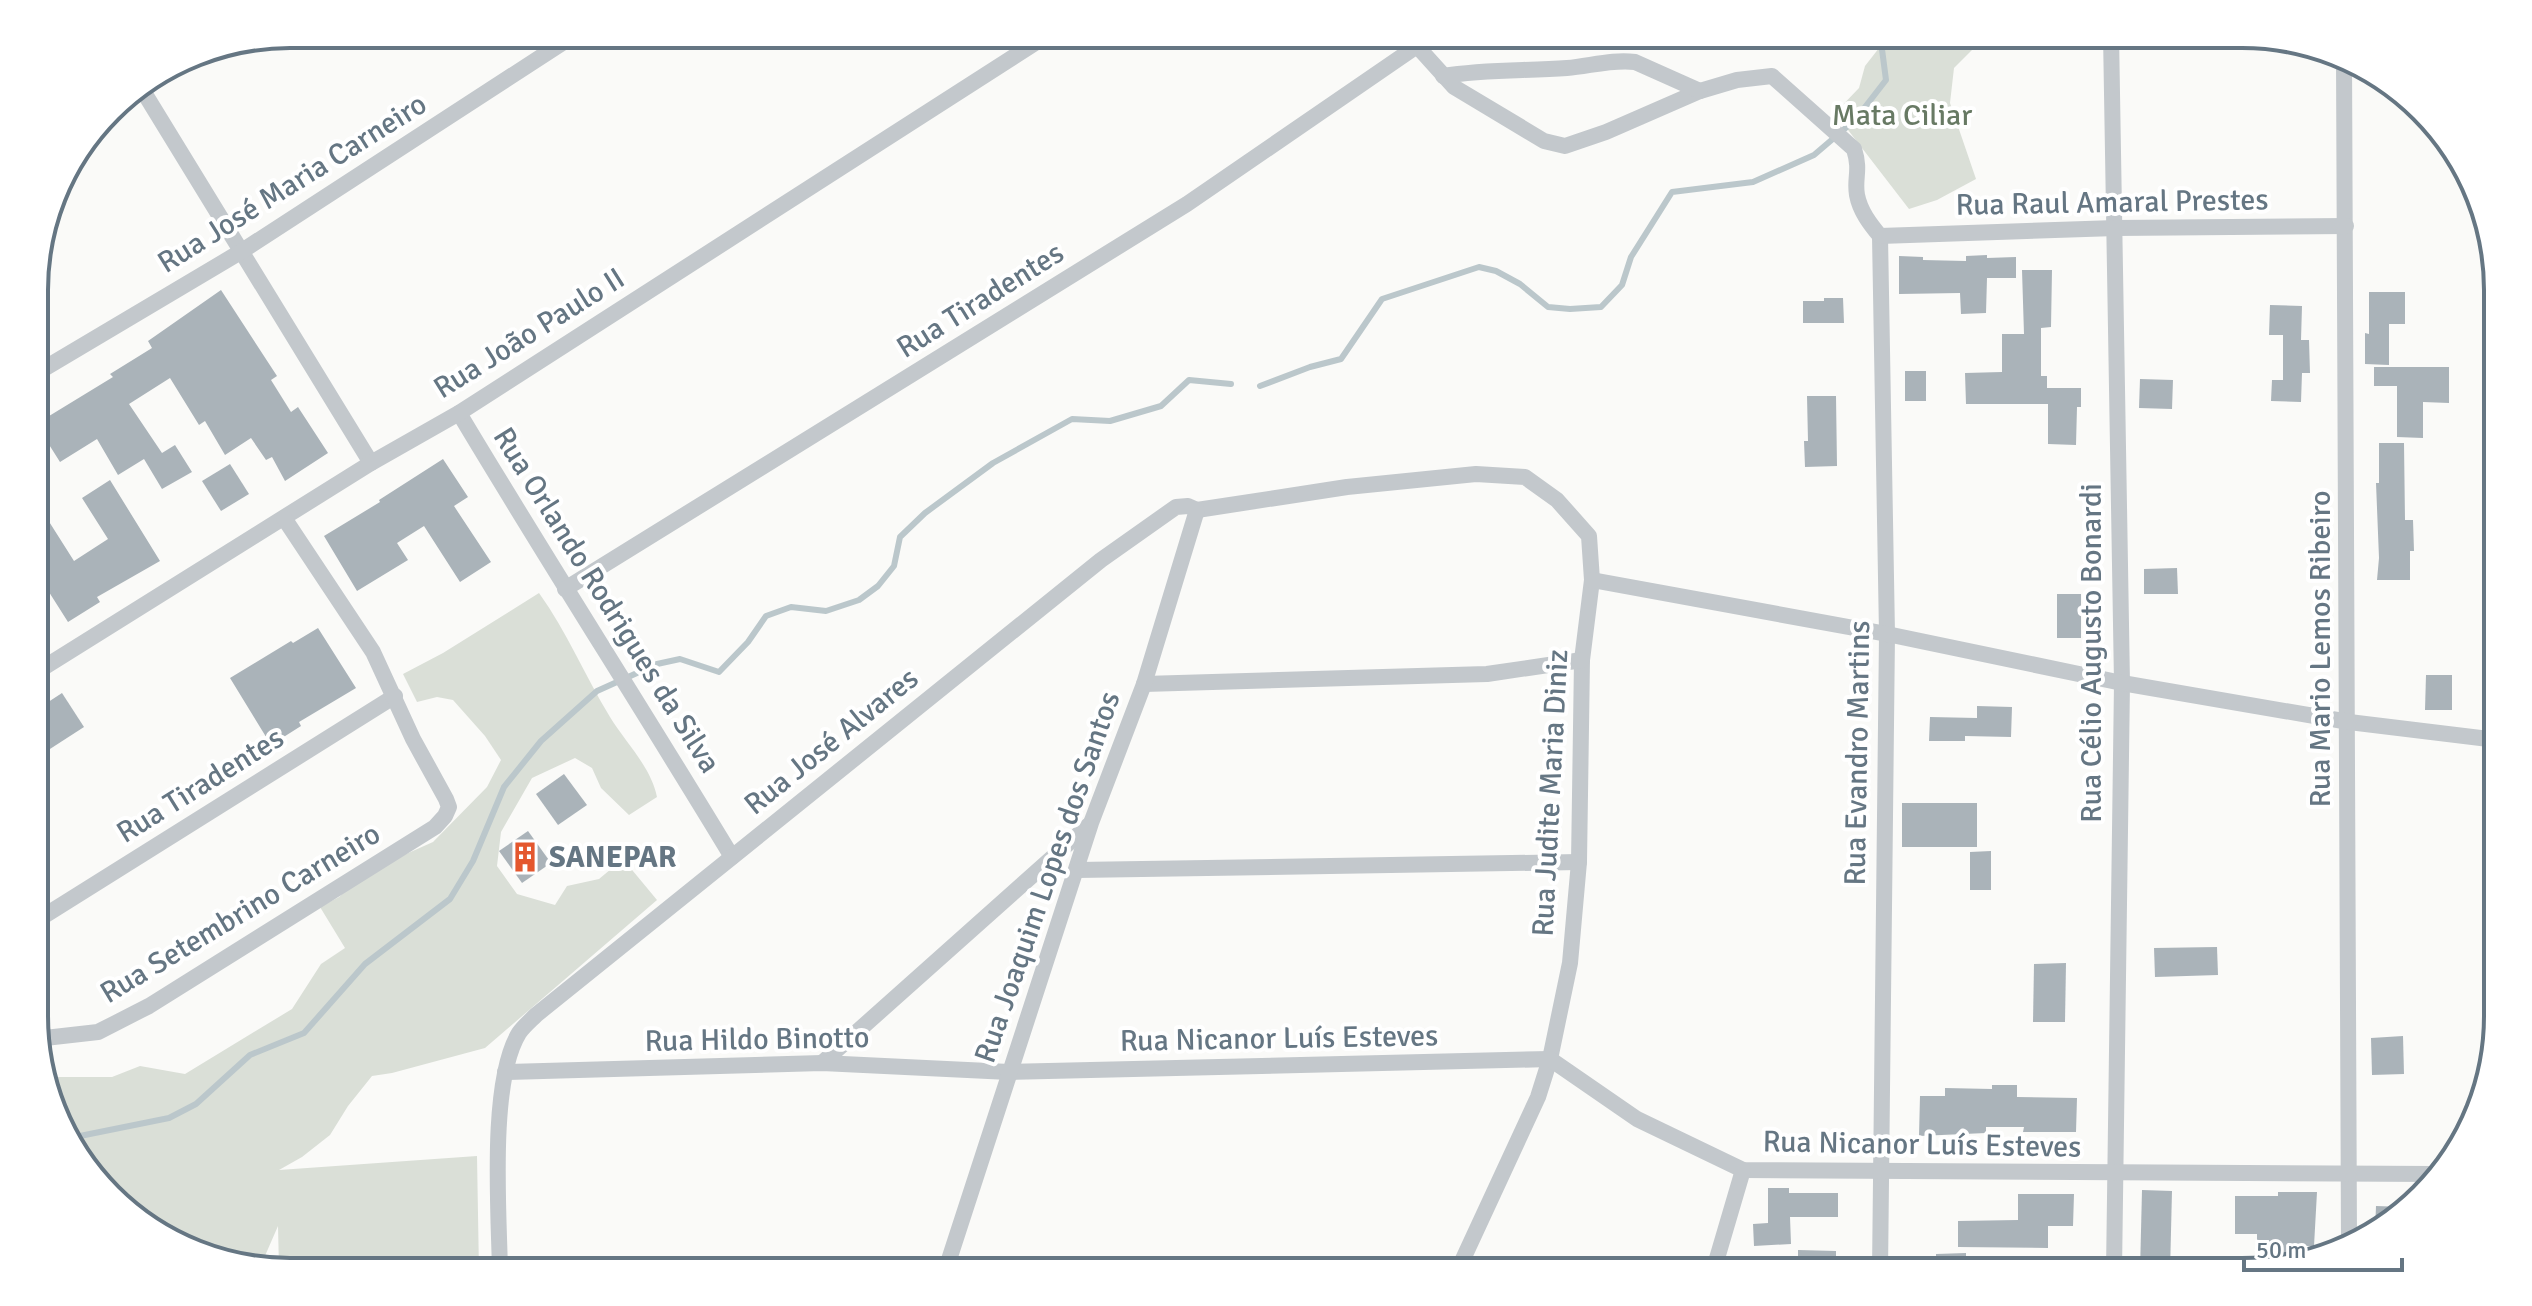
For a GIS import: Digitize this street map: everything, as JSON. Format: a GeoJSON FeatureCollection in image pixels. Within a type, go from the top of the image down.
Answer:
{"type":"FeatureCollection","features":[{"type":"Feature","properties":{"kind":"street","name":"Rua José Maria Carneiro"},"geometry":{"type":"LineString","coordinates":[[49,366],[242,251],[554,48]]}},
{"type":"Feature","properties":{"kind":"street","name":"Rua João Paulo II"},"geometry":{"type":"LineString","coordinates":[[48,665],[371,463],[459,413],[1027,48]]}},
{"type":"Feature","properties":{"kind":"street","name":"Rua Tiradentes"},"geometry":{"type":"LineString","coordinates":[[565,589],[1187,204],[1402,48]]}},
{"type":"Feature","properties":{"kind":"street"},"geometry":{"type":"LineString","coordinates":[[1420,48],[1454,87],[1544,141],[1565,146],[1606,132],[1700,91],[1737,80],[1772,76],[1854,149],[1859,166],[1857,194],[1865,219],[1880,236]]}},
{"type":"Feature","properties":{"kind":"street","name":"Rua Célio Augusto Bonardi"},"geometry":{"type":"LineString","coordinates":[[2111,48],[2122,683],[2114,1257]]}},
{"type":"Feature","properties":{"kind":"street"},"geometry":{"type":"LineString","coordinates":[[1443,76],[1470,71],[1565,68],[1624,60],[1700,91]]}},
{"type":"Feature","properties":{"kind":"street","name":"Rua Mario Lemos Ribeiro"},"geometry":{"type":"LineString","coordinates":[[2344,71],[2349,1233]]}},
{"type":"Feature","properties":{"kind":"street"},"geometry":{"type":"LineString","coordinates":[[146,96],[371,463]]}},
{"type":"Feature","properties":{"kind":"street","name":"Rua Raul Amaral Prestes"},"geometry":{"type":"LineString","coordinates":[[1880,236],[2116,228],[2346,226]]}},
{"type":"Feature","properties":{"kind":"street","name":"Rua Evandro Martins"},"geometry":{"type":"LineString","coordinates":[[1880,236],[1887,634],[1880,1257]]}},
{"type":"Feature","properties":{"kind":"street","name":"Rua Orlando Rodrigues da Silva"},"geometry":{"type":"LineString","coordinates":[[459,413],[732,857]]}},
{"type":"Feature","properties":{"kind":"street","name":"Rua José Alvares"},"geometry":{"type":"LineString","coordinates":[[505,1072],[519,1034],[536,1015],[1101,560],[1176,507],[1193,508],[1347,487],[1476,474],[1525,477],[1557,500]]}},
{"type":"Feature","properties":{"kind":"street","name":"Rua Judite Maria Diniz"},"geometry":{"type":"LineString","coordinates":[[1464,1257],[1538,1097],[1550,1059],[1570,963],[1579,862],[1582,660],[1592,580],[1589,536],[1557,500]]}},
{"type":"Feature","properties":{"kind":"street","name":"Rua Joaquim Lopes dos Santos"},"geometry":{"type":"LineString","coordinates":[[949,1258],[1091,823],[1144,684],[1193,508]]}},
{"type":"Feature","properties":{"kind":"street"},"geometry":{"type":"LineString","coordinates":[[284,518],[366,642],[395,696]]}},
{"type":"Feature","properties":{"kind":"street"},"geometry":{"type":"LineString","coordinates":[[1592,580],[1887,634],[2122,683],[2349,722],[2484,738]]}},
{"type":"Feature","properties":{"kind":"street"},"geometry":{"type":"LineString","coordinates":[[1144,684],[1487,674],[1582,660]]}},
{"type":"Feature","properties":{"kind":"street","name":"Rua Tiradentes"},"geometry":{"type":"LineString","coordinates":[[48,913],[395,696]]}},
{"type":"Feature","properties":{"kind":"street","name":"Rua Setembrino Carneiro"},"geometry":{"type":"LineString","coordinates":[[49,1037],[98,1032],[149,1006],[435,827],[449,807],[413,739],[395,696]]}},
{"type":"Feature","properties":{"kind":"street"},"geometry":{"type":"LineString","coordinates":[[822,1063],[1091,823]]}},
{"type":"Feature","properties":{"kind":"street"},"geometry":{"type":"LineString","coordinates":[[1077,870],[1579,862]]}},
{"type":"Feature","properties":{"kind":"street","name":"Rua Nicanor Luís Esteves"},"geometry":{"type":"LineString","coordinates":[[1009,1072],[1550,1059],[1637,1119],[1743,1170],[2425,1174]]}},
{"type":"Feature","properties":{"kind":"street","name":"Rua Hildo Binotto"},"geometry":{"type":"LineString","coordinates":[[505,1072],[822,1063],[1009,1072]]}},
{"type":"Feature","properties":{"kind":"street"},"geometry":{"type":"LineString","coordinates":[[500,1258],[499,1127],[505,1072]]}},
{"type":"Feature","properties":{"kind":"street"},"geometry":{"type":"LineString","coordinates":[[1717,1257],[1743,1170]]}},
{"type":"Feature","properties":{"kind":"green space","name":"Mata Ciliar"},"geometry":{"type":"Polygon","coordinates":[[[1879,48],[1974,48],[1954,68],[1950,103],[1976,179],[1937,200],[1909,209],[1835,113],[1859,88],[1865,66],[1879,48]]]}},
{"type":"Feature","properties":{"kind":"green space"},"geometry":{"type":"Polygon","coordinates":[[[539,593],[610,717],[644,765],[657,797],[629,815],[601,788],[592,768],[575,758],[532,778],[501,832],[497,866],[517,894],[555,905],[567,886],[599,879],[623,859],[657,900],[485,1048],[372,1076],[330,1135],[279,1170],[477,1156],[479,1258],[279,1257],[278,1226],[265,1256],[212,1245],[183,1233],[130,1198],[108,1176],[73,1123],[56,1077],[112,1077],[140,1066],[185,1074],[292,1009],[321,964],[345,948],[320,907],[388,862],[433,842],[487,787],[501,760],[485,736],[453,700],[437,697],[417,702],[403,674],[443,653],[539,593]]]}},
{"type":"Feature","properties":{"kind":"building"},"geometry":{"type":"Polygon","coordinates":[[[1987,255],[1987,258],[2016,257],[2016,278],[1987,278],[1986,313],[1961,314],[1960,293],[1899,294],[1899,256],[1966,261],[1966,256],[1987,255]]]}},
{"type":"Feature","properties":{"kind":"building"},"geometry":{"type":"Polygon","coordinates":[[[2022,270],[2052,270],[2051,327],[2041,328],[2041,376],[2047,376],[2047,388],[2081,388],[2076,445],[2048,444],[2048,404],[1966,404],[1965,373],[2002,372],[2002,334],[2024,334],[2022,270]]]}},
{"type":"Feature","properties":{"kind":"building"},"geometry":{"type":"Polygon","coordinates":[[[221,290],[277,376],[271,380],[291,412],[298,407],[328,453],[285,481],[272,457],[266,460],[251,438],[225,455],[205,421],[199,425],[170,378],[129,404],[162,453],[175,445],[192,472],[162,489],[144,459],[118,475],[97,439],[60,462],[49,444],[49,416],[113,377],[110,374],[152,348],[148,341],[221,290]]]}},
{"type":"Feature","properties":{"kind":"building"},"geometry":{"type":"Polygon","coordinates":[[[2369,292],[2405,292],[2405,324],[2389,324],[2389,365],[2365,364],[2369,292]]]}},
{"type":"Feature","properties":{"kind":"building"},"geometry":{"type":"Polygon","coordinates":[[[1824,298],[1843,298],[1844,323],[1803,323],[1803,301],[1824,301],[1824,298]]]}},
{"type":"Feature","properties":{"kind":"building"},"geometry":{"type":"Polygon","coordinates":[[[2270,305],[2302,306],[2301,340],[2309,340],[2310,373],[2302,373],[2301,402],[2271,401],[2272,380],[2283,380],[2283,335],[2269,335],[2270,305]]]}},
{"type":"Feature","properties":{"kind":"building"},"geometry":{"type":"Polygon","coordinates":[[[2374,367],[2449,367],[2449,403],[2423,402],[2423,438],[2397,437],[2397,386],[2374,386],[2374,367]]]}},
{"type":"Feature","properties":{"kind":"building"},"geometry":{"type":"Polygon","coordinates":[[[1905,371],[1926,371],[1926,401],[1905,401],[1905,371]]]}},
{"type":"Feature","properties":{"kind":"building"},"geometry":{"type":"Polygon","coordinates":[[[2140,379],[2173,380],[2172,409],[2139,408],[2140,379]]]}},
{"type":"Feature","properties":{"kind":"building"},"geometry":{"type":"Polygon","coordinates":[[[1807,396],[1836,396],[1837,466],[1805,467],[1807,396]]]}},
{"type":"Feature","properties":{"kind":"building"},"geometry":{"type":"Polygon","coordinates":[[[2379,443],[2404,443],[2405,520],[2413,520],[2414,551],[2410,551],[2410,580],[2377,580],[2376,483],[2379,483],[2379,443]]]}},
{"type":"Feature","properties":{"kind":"building"},"geometry":{"type":"Polygon","coordinates":[[[443,459],[468,497],[454,506],[491,562],[460,582],[424,526],[397,543],[408,560],[357,591],[324,536],[443,459]]]}},
{"type":"Feature","properties":{"kind":"building"},"geometry":{"type":"Polygon","coordinates":[[[230,464],[249,494],[221,511],[202,481],[230,464]]]}},
{"type":"Feature","properties":{"kind":"building"},"geometry":{"type":"Polygon","coordinates":[[[110,480],[160,561],[97,597],[100,602],[68,622],[49,591],[49,521],[74,561],[108,539],[82,498],[110,480]]]}},
{"type":"Feature","properties":{"kind":"building"},"geometry":{"type":"Polygon","coordinates":[[[2177,568],[2178,594],[2144,594],[2144,569],[2177,568]]]}},
{"type":"Feature","properties":{"kind":"building"},"geometry":{"type":"Polygon","coordinates":[[[2057,594],[2081,594],[2081,638],[2057,638],[2057,594]]]}},
{"type":"Feature","properties":{"kind":"building"},"geometry":{"type":"Polygon","coordinates":[[[318,628],[356,688],[299,722],[301,726],[271,745],[230,678],[318,628]]]}},
{"type":"Feature","properties":{"kind":"building"},"geometry":{"type":"Polygon","coordinates":[[[2426,675],[2452,675],[2452,710],[2425,710],[2426,675]]]}},
{"type":"Feature","properties":{"kind":"building"},"geometry":{"type":"Polygon","coordinates":[[[62,693],[84,727],[48,750],[48,702],[62,693]]]}},
{"type":"Feature","properties":{"kind":"building"},"geometry":{"type":"Polygon","coordinates":[[[1977,706],[2012,707],[2011,737],[1965,736],[1965,741],[1929,741],[1930,717],[1977,718],[1977,706]]]}},
{"type":"Feature","properties":{"kind":"building"},"geometry":{"type":"Polygon","coordinates":[[[564,774],[587,805],[558,825],[536,794],[564,774]]]}},
{"type":"Feature","properties":{"kind":"building"},"geometry":{"type":"Polygon","coordinates":[[[1902,803],[1977,803],[1977,847],[1902,847],[1902,803]]]}},
{"type":"Feature","properties":{"kind":"building","name":"SANEPAR"},"geometry":{"type":"Polygon","coordinates":[[[528,831],[551,863],[522,883],[499,851],[528,831]]]}},
{"type":"Feature","properties":{"kind":"building"},"geometry":{"type":"Polygon","coordinates":[[[1991,851],[1991,890],[1970,890],[1970,852],[1991,851]]]}},
{"type":"Feature","properties":{"kind":"building"},"geometry":{"type":"Polygon","coordinates":[[[2217,947],[2218,975],[2155,977],[2154,948],[2217,947]]]}},
{"type":"Feature","properties":{"kind":"building"},"geometry":{"type":"Polygon","coordinates":[[[2066,963],[2065,1022],[2033,1022],[2034,964],[2066,963]]]}},
{"type":"Feature","properties":{"kind":"building"},"geometry":{"type":"Polygon","coordinates":[[[2403,1036],[2404,1074],[2372,1075],[2371,1038],[2403,1036]]]}},
{"type":"Feature","properties":{"kind":"building"},"geometry":{"type":"Polygon","coordinates":[[[1992,1085],[2017,1085],[2017,1097],[2077,1098],[2076,1132],[2023,1132],[2024,1127],[1986,1127],[1986,1133],[1919,1136],[1920,1096],[1945,1096],[1945,1088],[1992,1089],[1992,1085]]]}},
{"type":"Feature","properties":{"kind":"building"},"geometry":{"type":"Polygon","coordinates":[[[1768,1188],[1789,1188],[1789,1193],[1838,1193],[1838,1217],[1790,1217],[1791,1244],[1754,1246],[1753,1224],[1768,1223],[1768,1188]]]}},
{"type":"Feature","properties":{"kind":"building"},"geometry":{"type":"Polygon","coordinates":[[[2142,1190],[2172,1191],[2170,1257],[2140,1257],[2142,1190]]]}},
{"type":"Feature","properties":{"kind":"building"},"geometry":{"type":"Polygon","coordinates":[[[2278,1192],[2317,1192],[2314,1246],[2288,1246],[2288,1253],[2257,1257],[2257,1234],[2235,1234],[2235,1196],[2278,1196],[2278,1192]]]}},
{"type":"Feature","properties":{"kind":"building"},"geometry":{"type":"Polygon","coordinates":[[[2018,1194],[2074,1194],[2073,1226],[2048,1226],[2048,1248],[1958,1247],[1958,1221],[2018,1220],[2018,1194]]]}},
{"type":"Feature","properties":{"kind":"building"},"geometry":{"type":"Polygon","coordinates":[[[2376,1206],[2390,1207],[2376,1217],[2376,1206]]]}},
{"type":"Feature","properties":{"kind":"building"},"geometry":{"type":"Polygon","coordinates":[[[1798,1250],[1836,1251],[1836,1257],[1798,1257],[1798,1250]]]}},
{"type":"Feature","properties":{"kind":"building"},"geometry":{"type":"Polygon","coordinates":[[[1966,1253],[1966,1257],[1936,1257],[1936,1254],[1966,1253]]]}},
{"type":"Feature","properties":{"kind":"waterway"},"geometry":{"type":"LineString","coordinates":[[1260,386],[1341,359],[1382,299],[1479,267],[1496,271],[1520,284],[1548,307],[1601,307],[1622,285],[1631,257],[1672,192],[1753,182],[1814,155],[1855,120],[1886,80],[1882,48]]}},
{"type":"Feature","properties":{"kind":"waterway"},"geometry":{"type":"LineString","coordinates":[[81,1136],[169,1118],[196,1104],[250,1055],[304,1033],[365,964],[450,899],[473,861],[504,787],[541,741],[597,691],[657,664],[680,659],[719,672],[748,642],[766,616],[791,607],[826,611],[859,600],[878,586],[894,566],[900,537],[925,513],[993,463],[1072,419],[1110,421],[1161,406],[1189,380],[1231,384]]}},
{"type":"Feature","properties":{"kind":"place","name":"SANEPAR"},"geometry":{"type":"Point","coordinates":[525,857]}}]}
